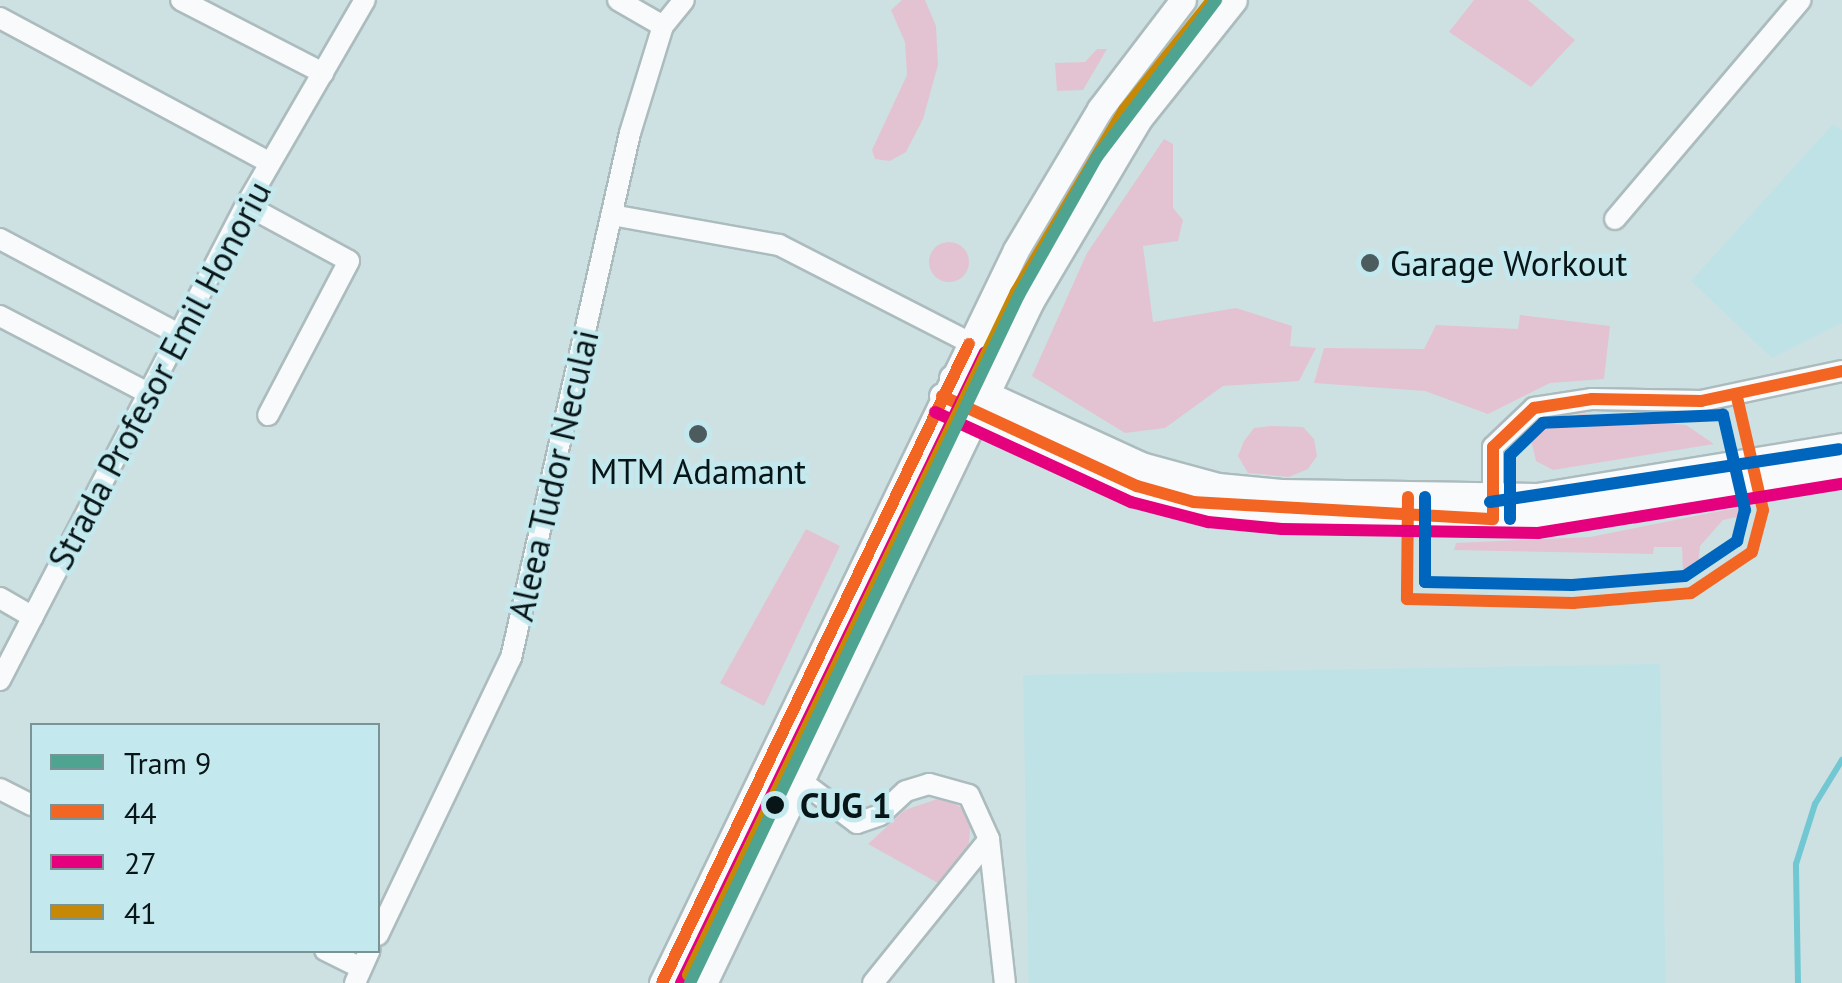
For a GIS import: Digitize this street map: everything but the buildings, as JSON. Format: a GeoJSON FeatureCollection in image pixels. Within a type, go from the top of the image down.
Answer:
{"type":"FeatureCollection","features":[{"type":"Feature","properties":{"kind":"main road"},"geometry":{"type":"LineString","coordinates":[[662,983],[969,344],[1064,166],[1184,0]]}},
{"type":"Feature","properties":{"kind":"main road"},"geometry":{"type":"LineString","coordinates":[[704,983],[1004,360],[1104,172],[1234,0]]}},
{"type":"Feature","properties":{"kind":"main road"},"geometry":{"type":"LineString","coordinates":[[947,387],[1137,486],[1194,502],[1360,516],[1493,508],[1728,475],[1842,466]]}},
{"type":"Feature","properties":{"kind":"main road"},"geometry":{"type":"LineString","coordinates":[[1728,475],[1842,446]]}},
{"type":"Feature","properties":{"kind":"street"},"geometry":{"type":"LineString","coordinates":[[181,0],[323,73]]}},
{"type":"Feature","properties":{"kind":"street","name":"Strada Profesor Emil Honoriu"},"geometry":{"type":"LineString","coordinates":[[0,680],[246,205],[365,0]]}},
{"type":"Feature","properties":{"kind":"street"},"geometry":{"type":"LineString","coordinates":[[618,0],[663,26]]}},
{"type":"Feature","properties":{"kind":"street","name":"Aleea Tudor Neculai"},"geometry":{"type":"LineString","coordinates":[[380,931],[512,658],[612,215],[663,26],[684,0]]}},
{"type":"Feature","properties":{"kind":"street"},"geometry":{"type":"LineString","coordinates":[[1615,218],[1802,0]]}},
{"type":"Feature","properties":{"kind":"street"},"geometry":{"type":"LineString","coordinates":[[0,18],[270,163]]}},
{"type":"Feature","properties":{"kind":"street"},"geometry":{"type":"LineString","coordinates":[[246,205],[348,261],[268,415]]}},
{"type":"Feature","properties":{"kind":"street"},"geometry":{"type":"LineString","coordinates":[[612,215],[778,246],[1004,360]]}},
{"type":"Feature","properties":{"kind":"street"},"geometry":{"type":"LineString","coordinates":[[0,239],[180,334]]}},
{"type":"Feature","properties":{"kind":"street"},"geometry":{"type":"LineString","coordinates":[[0,316],[148,394]]}},
{"type":"Feature","properties":{"kind":"street"},"geometry":{"type":"LineString","coordinates":[[1493,508],[1493,447],[1534,408],[1592,399],[1701,402],[1842,371]]}},
{"type":"Feature","properties":{"kind":"street"},"geometry":{"type":"LineString","coordinates":[[0,598],[32,617]]}},
{"type":"Feature","properties":{"kind":"street"},"geometry":{"type":"LineString","coordinates":[[801,781],[857,822],[880,815],[906,790],[952,786],[980,809],[989,840],[1005,983]]}},
{"type":"Feature","properties":{"kind":"street"},"geometry":{"type":"LineString","coordinates":[[0,789],[30,804]]}},
{"type":"Feature","properties":{"kind":"street"},"geometry":{"type":"LineString","coordinates":[[872,983],[989,840]]}},
{"type":"Feature","properties":{"kind":"street"},"geometry":{"type":"LineString","coordinates":[[332,953],[362,967]]}},
{"type":"Feature","properties":{"kind":"street"},"geometry":{"type":"LineString","coordinates":[[991,983],[1004,955]]}},
{"type":"Feature","properties":{"kind":"shaded area"},"geometry":{"type":"Polygon","coordinates":[[[902,0],[925,0],[936,26],[938,65],[923,119],[906,152],[890,161],[875,159],[872,150],[907,75],[905,42],[891,10],[902,0]]]}},
{"type":"Feature","properties":{"kind":"shaded area"},"geometry":{"type":"Polygon","coordinates":[[[1474,0],[1528,0],[1575,40],[1531,87],[1449,32],[1474,0]]]}},
{"type":"Feature","properties":{"kind":"shaded area"},"geometry":{"type":"Polygon","coordinates":[[[1097,49],[1107,49],[1083,90],[1057,91],[1055,63],[1085,62],[1097,49]]]}},
{"type":"Feature","properties":{"kind":"shaded area"},"geometry":{"type":"Polygon","coordinates":[[[1833,124],[1842,130],[1842,323],[1772,358],[1691,281],[1833,124]]]}},
{"type":"Feature","properties":{"kind":"shaded area"},"geometry":{"type":"Polygon","coordinates":[[[1164,139],[1173,144],[1173,208],[1183,220],[1178,241],[1143,246],[1153,322],[1236,308],[1292,326],[1290,346],[1316,348],[1299,381],[1223,386],[1165,428],[1125,433],[1032,376],[1087,253],[1164,139]]]}},
{"type":"Feature","properties":{"kind":"shaded area"},"geometry":{"type":"Polygon","coordinates":[[[949,242],[963,248],[969,262],[963,276],[949,282],[935,276],[929,262],[935,248],[949,242]]]}},
{"type":"Feature","properties":{"kind":"shaded area"},"geometry":{"type":"Polygon","coordinates":[[[1520,315],[1610,326],[1604,379],[1550,383],[1488,414],[1425,391],[1314,383],[1324,348],[1424,349],[1436,325],[1518,329],[1520,315]]]}},
{"type":"Feature","properties":{"kind":"shaded area"},"geometry":{"type":"Polygon","coordinates":[[[1581,414],[1686,425],[1714,444],[1553,470],[1536,461],[1530,436],[1540,423],[1581,414]]]}},
{"type":"Feature","properties":{"kind":"shaded area"},"geometry":{"type":"Polygon","coordinates":[[[1303,427],[1314,439],[1317,456],[1308,469],[1289,477],[1248,473],[1238,456],[1244,441],[1254,428],[1303,427]]]}},
{"type":"Feature","properties":{"kind":"shaded area"},"geometry":{"type":"Polygon","coordinates":[[[1740,507],[1737,517],[1723,520],[1700,546],[1698,566],[1683,571],[1682,547],[1654,547],[1653,554],[1454,550],[1456,543],[1590,537],[1740,507]]]}},
{"type":"Feature","properties":{"kind":"shaded area"},"geometry":{"type":"Polygon","coordinates":[[[806,529],[840,546],[764,706],[720,683],[806,529]]]}},
{"type":"Feature","properties":{"kind":"shaded area"},"geometry":{"type":"Polygon","coordinates":[[[1660,664],[1666,983],[1028,983],[1023,675],[1660,664]]]}},
{"type":"Feature","properties":{"kind":"shaded area"},"geometry":{"type":"Polygon","coordinates":[[[943,797],[970,813],[970,830],[968,853],[938,883],[868,844],[905,810],[943,797]]]}},
{"type":"Feature","properties":{"kind":"waterway"},"geometry":{"type":"LineString","coordinates":[[1798,983],[1796,864],[1815,804],[1842,760]]}},
{"type":"Feature","properties":{"kind":"tram line","name":"9"},"geometry":{"type":"LineString","coordinates":[[690,983],[1019,295],[1097,157],[1216,0]]}},
{"type":"Feature","properties":{"kind":"transit line","name":"41"},"geometry":{"type":"LineString","coordinates":[[688,975],[1016,292],[1124,110],[1212,0]]}},
{"type":"Feature","properties":{"kind":"transit line","name":"44"},"geometry":{"type":"LineString","coordinates":[[662,983],[969,344]]}},
{"type":"Feature","properties":{"kind":"transit line","name":"27"},"geometry":{"type":"LineString","coordinates":[[681,983],[985,352]]}},
{"type":"Feature","properties":{"kind":"transit line","name":"44"},"geometry":{"type":"LineString","coordinates":[[1493,519],[1493,447],[1534,408],[1592,399],[1701,401],[1842,371]]}},
{"type":"Feature","properties":{"kind":"transit line","name":"44"},"geometry":{"type":"LineString","coordinates":[[942,396],[1137,486],[1194,502],[1493,519]]}},
{"type":"Feature","properties":{"kind":"transit line","name":"44"},"geometry":{"type":"LineString","coordinates":[[1408,497],[1407,599],[1573,603],[1691,593],[1752,552],[1763,510],[1737,397]]}},
{"type":"Feature","properties":{"kind":"transit line","name":"27"},"geometry":{"type":"LineString","coordinates":[[935,412],[1131,502],[1208,522],[1282,529],[1538,533],[1842,484]]}},
{"type":"Feature","properties":{"kind":"transit line"},"geometry":{"type":"LineString","coordinates":[[1425,497],[1425,582],[1572,585],[1685,576],[1737,541],[1745,510],[1723,415],[1543,423],[1510,455],[1510,519]]}},
{"type":"Feature","properties":{"kind":"transit line"},"geometry":{"type":"LineString","coordinates":[[1490,502],[1839,449]]}},
{"type":"Feature","properties":{"kind":"place","name":"Garage Workout"},"geometry":{"type":"Point","coordinates":[1370,263]}},
{"type":"Feature","properties":{"kind":"place","name":"MTM Adamant"},"geometry":{"type":"Point","coordinates":[698,434]}},
{"type":"Feature","properties":{"kind":"place","name":"CUG 1"},"geometry":{"type":"Point","coordinates":[775,805]}}]}
